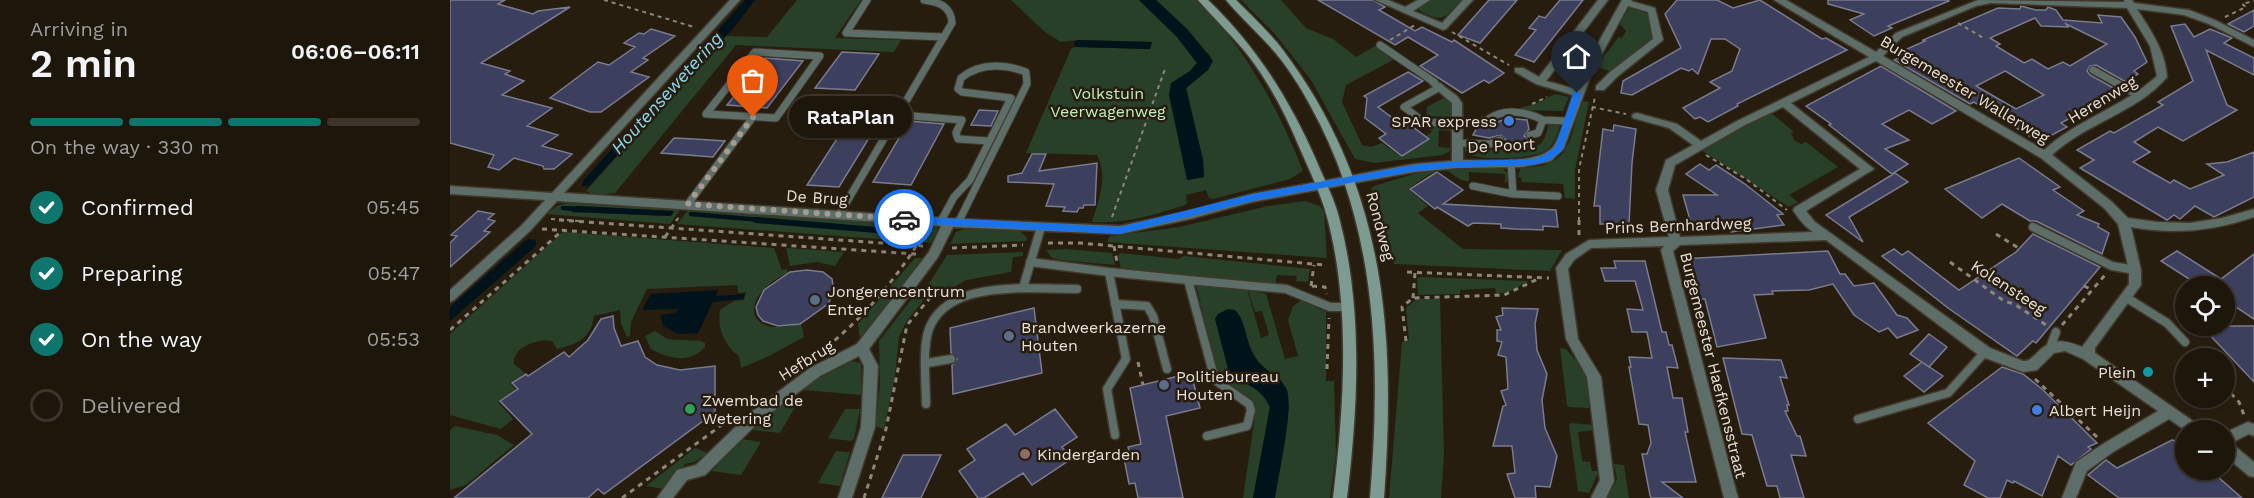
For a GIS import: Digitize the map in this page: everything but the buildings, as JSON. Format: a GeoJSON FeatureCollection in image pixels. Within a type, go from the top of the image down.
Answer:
{"type":"FeatureCollection","features":[{"type":"Feature","properties":{"kind":"main road"},"geometry":{"type":"LineString","coordinates":[[1203,0],[1222,18],[1264,68],[1291,112],[1336,227],[1347,307],[1348,415],[1340,498]]}},
{"type":"Feature","properties":{"kind":"main road","name":"Rondweg"},"geometry":{"type":"LineString","coordinates":[[1231,0],[1259,25],[1289,63],[1330,133],[1363,217],[1377,279],[1384,360],[1377,498]]}},
{"type":"Feature","properties":{"kind":"street"},"geometry":{"type":"LineString","coordinates":[[450,297],[526,228],[735,0]]}},
{"type":"Feature","properties":{"kind":"street"},"geometry":{"type":"LineString","coordinates":[[1380,0],[1443,27],[1468,0]]}},
{"type":"Feature","properties":{"kind":"street"},"geometry":{"type":"LineString","coordinates":[[1406,11],[1425,0]]}},
{"type":"Feature","properties":{"kind":"street","name":"Burgemeester Wallerweg"},"geometry":{"type":"LineString","coordinates":[[1779,0],[2045,155],[2108,205],[2124,222]]}},
{"type":"Feature","properties":{"kind":"street"},"geometry":{"type":"LineString","coordinates":[[1676,242],[1662,190],[1670,163],[1700,145],[1878,56],[1899,35],[1973,4],[1991,0],[2128,2],[2186,12],[2212,22],[2254,44]]}},
{"type":"Feature","properties":{"kind":"street","name":"De Poort"},"geometry":{"type":"LineString","coordinates":[[1321,185],[1414,168],[1458,164],[1511,164],[1534,162],[1547,158],[1559,148],[1577,93],[1627,1],[1652,10],[1658,40],[1614,74],[1600,88]]}},
{"type":"Feature","properties":{"kind":"street","name":"Herenweg"},"geometry":{"type":"LineString","coordinates":[[2045,155],[2097,118],[2140,96],[2162,77],[2162,62],[2156,47],[2128,2]]}},
{"type":"Feature","properties":{"kind":"street"},"geometry":{"type":"LineString","coordinates":[[1540,82],[1601,4],[1620,13]]}},
{"type":"Feature","properties":{"kind":"street"},"geometry":{"type":"LineString","coordinates":[[1519,70],[1540,82],[1577,93]]}},
{"type":"Feature","properties":{"kind":"street"},"geometry":{"type":"LineString","coordinates":[[1437,84],[1457,103],[1458,164]]}},
{"type":"Feature","properties":{"kind":"street"},"geometry":{"type":"LineString","coordinates":[[1785,103],[1868,169],[1799,210],[1811,225],[1985,352],[2023,367],[2032,366],[2050,348],[2066,346],[2088,355],[2179,420]]}},
{"type":"Feature","properties":{"kind":"street"},"geometry":{"type":"LineString","coordinates":[[1637,116],[1673,126],[1700,145]]}},
{"type":"Feature","properties":{"kind":"street","name":"De Brug"},"geometry":{"type":"LineString","coordinates":[[450,190],[1110,231],[1135,228],[1252,198],[1321,185]]}},
{"type":"Feature","properties":{"kind":"street"},"geometry":{"type":"LineString","coordinates":[[2088,355],[2088,347],[2135,285],[2135,270],[2124,222],[2152,228],[2198,227],[2227,223],[2254,213]]}},
{"type":"Feature","properties":{"kind":"street","name":"Hefbrug"},"geometry":{"type":"LineString","coordinates":[[664,498],[681,475],[700,470],[755,417],[815,372],[862,348],[935,251],[949,222]]}},
{"type":"Feature","properties":{"kind":"street","name":"Prins Bernhardweg"},"geometry":{"type":"LineString","coordinates":[[1579,249],[1589,244],[1828,236]]}},
{"type":"Feature","properties":{"kind":"street","name":"Burgemeester Haefkensstraat"},"geometry":{"type":"LineString","coordinates":[[1676,242],[1667,250],[1731,498]]}},
{"type":"Feature","properties":{"kind":"street"},"geometry":{"type":"LineString","coordinates":[[1579,249],[1562,268],[1572,339],[1594,377],[1607,481],[1598,498]]}},
{"type":"Feature","properties":{"kind":"street"},"geometry":{"type":"LineString","coordinates":[[844,498],[855,472],[868,427],[871,366],[862,348]]}},
{"type":"Feature","properties":{"kind":"street"},"geometry":{"type":"LineString","coordinates":[[2069,498],[2081,467],[2167,413]]}},
{"type":"Feature","properties":{"kind":"street"},"geometry":{"type":"LineString","coordinates":[[2235,436],[2251,429]]}},
{"type":"Feature","properties":{"kind":"street"},"geometry":{"type":"LineString","coordinates":[[2235,455],[2254,471]]}},
{"type":"Feature","properties":{"kind":"lane"},"geometry":{"type":"LineString","coordinates":[[867,0],[846,33],[944,37]]}},
{"type":"Feature","properties":{"kind":"lane"},"geometry":{"type":"LineString","coordinates":[[839,215],[900,115],[952,22],[949,9],[940,3],[924,0]]}},
{"type":"Feature","properties":{"kind":"lane"},"geometry":{"type":"LineString","coordinates":[[1380,45],[1437,84],[1404,107],[1424,122],[1458,124]]}},
{"type":"Feature","properties":{"kind":"lane"},"geometry":{"type":"LineString","coordinates":[[755,52],[820,56],[776,118],[753,117],[706,114],[755,52]]}},
{"type":"Feature","properties":{"kind":"lane"},"geometry":{"type":"LineString","coordinates":[[984,67],[1019,69],[1026,72],[1027,84],[949,222],[954,197],[970,180],[1011,98],[962,92],[958,89],[961,78],[970,70],[984,67]]}},
{"type":"Feature","properties":{"kind":"lane"},"geometry":{"type":"LineString","coordinates":[[2093,70],[2140,96]]}},
{"type":"Feature","properties":{"kind":"lane"},"geometry":{"type":"LineString","coordinates":[[1487,120],[1496,113],[1529,113],[1543,120],[1567,121]]}},
{"type":"Feature","properties":{"kind":"lane"},"geometry":{"type":"LineString","coordinates":[[900,115],[962,120],[956,133],[958,139],[990,141]]}},
{"type":"Feature","properties":{"kind":"lane"},"geometry":{"type":"LineString","coordinates":[[688,204],[753,117]]}},
{"type":"Feature","properties":{"kind":"lane"},"geometry":{"type":"LineString","coordinates":[[1530,135],[1538,133],[1543,120]]}},
{"type":"Feature","properties":{"kind":"lane"},"geometry":{"type":"LineString","coordinates":[[1458,143],[1478,140],[1490,144],[1500,140]]}},
{"type":"Feature","properties":{"kind":"lane"},"geometry":{"type":"LineString","coordinates":[[1511,164],[1513,194]]}},
{"type":"Feature","properties":{"kind":"lane"},"geometry":{"type":"LineString","coordinates":[[1473,186],[1513,194],[1558,196]]}},
{"type":"Feature","properties":{"kind":"lane"},"geometry":{"type":"LineString","coordinates":[[1023,288],[1041,227]]}},
{"type":"Feature","properties":{"kind":"lane"},"geometry":{"type":"LineString","coordinates":[[2033,227],[2112,267],[2135,270]]}},
{"type":"Feature","properties":{"kind":"lane"},"geometry":{"type":"LineString","coordinates":[[1030,262],[1286,289],[1330,307],[1347,307]]}},
{"type":"Feature","properties":{"kind":"lane"},"geometry":{"type":"LineString","coordinates":[[1108,272],[1126,359],[1107,389],[1115,435]]}},
{"type":"Feature","properties":{"kind":"lane"},"geometry":{"type":"LineString","coordinates":[[1188,280],[1215,380],[1249,404],[1251,410],[1247,426],[1207,436]]}},
{"type":"Feature","properties":{"kind":"lane"},"geometry":{"type":"LineString","coordinates":[[926,404],[928,329],[941,310],[960,298],[994,289],[1077,289]]}},
{"type":"Feature","properties":{"kind":"lane"},"geometry":{"type":"LineString","coordinates":[[2127,298],[2167,323],[2185,342]]}},
{"type":"Feature","properties":{"kind":"lane"},"geometry":{"type":"LineString","coordinates":[[1115,304],[1147,306],[1153,316],[1167,369]]}},
{"type":"Feature","properties":{"kind":"lane"},"geometry":{"type":"LineString","coordinates":[[2050,348],[2056,332]]}},
{"type":"Feature","properties":{"kind":"lane"},"geometry":{"type":"LineString","coordinates":[[1858,419],[1948,393],[1985,352]]}},
{"type":"Feature","properties":{"kind":"lane"},"geometry":{"type":"LineString","coordinates":[[927,363],[951,359]]}},
{"type":"Feature","properties":{"kind":"path"},"geometry":{"type":"LineString","coordinates":[[603,0],[708,31]]}},
{"type":"Feature","properties":{"kind":"path"},"geometry":{"type":"LineString","coordinates":[[2212,22],[2246,7],[2242,4],[2254,1]]}},
{"type":"Feature","properties":{"kind":"path"},"geometry":{"type":"LineString","coordinates":[[1946,15],[1985,39]]}},
{"type":"Feature","properties":{"kind":"path"},"geometry":{"type":"LineString","coordinates":[[1380,45],[1425,20]]}},
{"type":"Feature","properties":{"kind":"path"},"geometry":{"type":"LineString","coordinates":[[1443,27],[1519,70]]}},
{"type":"Feature","properties":{"kind":"path"},"geometry":{"type":"LineString","coordinates":[[1110,231],[1113,213],[1165,69]]}},
{"type":"Feature","properties":{"kind":"path"},"geometry":{"type":"LineString","coordinates":[[1579,249],[1579,169],[1592,107],[1600,88]]}},
{"type":"Feature","properties":{"kind":"path"},"geometry":{"type":"LineString","coordinates":[[1592,107],[1637,116]]}},
{"type":"Feature","properties":{"kind":"path"},"geometry":{"type":"LineString","coordinates":[[1700,145],[1701,152],[1746,179],[1792,214],[1803,216]]}},
{"type":"Feature","properties":{"kind":"path"},"geometry":{"type":"LineString","coordinates":[[535,218],[917,245],[935,251]]}},
{"type":"Feature","properties":{"kind":"path"},"geometry":{"type":"LineString","coordinates":[[665,237],[671,227]]}},
{"type":"Feature","properties":{"kind":"path"},"geometry":{"type":"LineString","coordinates":[[526,228],[911,254],[1036,244],[1080,243],[1324,265]]}},
{"type":"Feature","properties":{"kind":"path"},"geometry":{"type":"LineString","coordinates":[[450,330],[563,230]]}},
{"type":"Feature","properties":{"kind":"path"},"geometry":{"type":"LineString","coordinates":[[1996,234],[2020,249]]}},
{"type":"Feature","properties":{"kind":"path"},"geometry":{"type":"LineString","coordinates":[[813,357],[846,333],[882,293],[917,245]]}},
{"type":"Feature","properties":{"kind":"path","name":"Kolensteeg"},"geometry":{"type":"LineString","coordinates":[[1950,262],[2004,301],[2014,304],[2056,332]]}},
{"type":"Feature","properties":{"kind":"path"},"geometry":{"type":"LineString","coordinates":[[1311,286],[1314,264]]}},
{"type":"Feature","properties":{"kind":"path"},"geometry":{"type":"LineString","coordinates":[[2056,332],[2112,267]]}},
{"type":"Feature","properties":{"kind":"path"},"geometry":{"type":"LineString","coordinates":[[1407,272],[1563,278]]}},
{"type":"Feature","properties":{"kind":"path"},"geometry":{"type":"LineString","coordinates":[[1413,298],[1415,273]]}},
{"type":"Feature","properties":{"kind":"path"},"geometry":{"type":"LineString","coordinates":[[864,498],[886,429],[907,324],[930,298],[925,286],[930,278]]}},
{"type":"Feature","properties":{"kind":"path"},"geometry":{"type":"LineString","coordinates":[[1406,341],[1402,307],[1413,298],[1504,296],[1540,278]]}},
{"type":"Feature","properties":{"kind":"path"},"geometry":{"type":"LineString","coordinates":[[2084,286],[2093,290]]}},
{"type":"Feature","properties":{"kind":"path"},"geometry":{"type":"LineString","coordinates":[[2023,367],[2108,448]]}},
{"type":"Feature","properties":{"kind":"path"},"geometry":{"type":"LineString","coordinates":[[2235,398],[2251,429]]}},
{"type":"Feature","properties":{"kind":"path"},"geometry":{"type":"LineString","coordinates":[[622,498],[737,413]]}},
{"type":"Feature","properties":{"kind":"green space"},"geometry":{"type":"Polygon","coordinates":[[[797,0],[861,0],[835,38],[901,40],[894,52],[736,45],[615,193],[595,195],[586,191],[725,36],[767,37],[797,0]]]}},
{"type":"Feature","properties":{"kind":"green space","name":"Volkstuin Veerwagenweg"},"geometry":{"type":"Polygon","coordinates":[[[1011,0],[1139,0],[1177,37],[1197,63],[1177,80],[1188,180],[1204,177],[1203,160],[1186,88],[1208,70],[1211,57],[1187,29],[1156,0],[1197,0],[1230,37],[1259,80],[1283,125],[1303,171],[1290,179],[1213,199],[1209,198],[1206,190],[1186,195],[1185,205],[1151,215],[1116,222],[1092,222],[1100,197],[1102,180],[1097,155],[1026,153],[1071,49],[1075,47],[1149,49],[1152,42],[1078,40],[1061,42],[1045,32],[1011,0]]]}},
{"type":"Feature","properties":{"kind":"green space"},"geometry":{"type":"Polygon","coordinates":[[[1241,0],[1281,0],[1306,28],[1333,39],[1356,57],[1375,46],[1395,59],[1346,85],[1342,102],[1362,145],[1371,147],[1382,143],[1402,157],[1430,139],[1426,136],[1432,132],[1428,128],[1433,125],[1447,126],[1452,131],[1439,130],[1438,147],[1450,148],[1449,152],[1442,155],[1374,163],[1355,159],[1311,80],[1274,33],[1241,0]]]}},
{"type":"Feature","properties":{"kind":"green space"},"geometry":{"type":"Polygon","coordinates":[[[1430,0],[1462,0],[1447,15],[1438,18],[1419,10],[1420,6],[1430,0]]]}},
{"type":"Feature","properties":{"kind":"green space"},"geometry":{"type":"Polygon","coordinates":[[[1629,8],[1650,14],[1656,37],[1613,72],[1596,67],[1618,37],[1622,38],[1626,31],[1620,24],[1629,8]]]}},
{"type":"Feature","properties":{"kind":"green space"},"geometry":{"type":"Polygon","coordinates":[[[1555,94],[1569,97],[1563,111],[1511,110],[1535,104],[1555,94]]]}},
{"type":"Feature","properties":{"kind":"green space"},"geometry":{"type":"Polygon","coordinates":[[[1444,98],[1452,103],[1451,117],[1426,116],[1427,107],[1444,98]]]}},
{"type":"Feature","properties":{"kind":"green space"},"geometry":{"type":"Polygon","coordinates":[[[1581,101],[1589,102],[1575,170],[1575,199],[1565,198],[1563,184],[1522,182],[1521,177],[1518,177],[1520,169],[1544,165],[1562,154],[1571,138],[1581,101]]]}},
{"type":"Feature","properties":{"kind":"green space"},"geometry":{"type":"Polygon","coordinates":[[[1770,112],[1794,132],[1791,133],[1794,140],[1801,144],[1806,142],[1838,167],[1789,195],[1798,202],[1789,207],[1701,150],[1770,112]]]}},
{"type":"Feature","properties":{"kind":"green space"},"geometry":{"type":"Polygon","coordinates":[[[1549,123],[1560,125],[1552,145],[1540,153],[1530,156],[1493,158],[1465,152],[1465,148],[1504,150],[1534,147],[1544,140],[1549,123]]]}},
{"type":"Feature","properties":{"kind":"green space"},"geometry":{"type":"Polygon","coordinates":[[[1501,167],[1507,173],[1505,183],[1505,174],[1469,172],[1469,181],[1462,180],[1443,170],[1427,176],[1408,189],[1428,206],[1418,213],[1463,249],[1562,250],[1550,271],[1394,264],[1371,189],[1374,186],[1434,168],[1501,167]]]}},
{"type":"Feature","properties":{"kind":"green space"},"geometry":{"type":"Polygon","coordinates":[[[573,201],[682,207],[670,224],[546,214],[557,206],[573,201]],[[577,206],[571,209],[572,212],[670,216],[673,211],[577,206]]]}},
{"type":"Feature","properties":{"kind":"green space"},"geometry":{"type":"Polygon","coordinates":[[[1305,201],[1320,206],[1324,212],[1327,258],[1107,242],[1110,236],[1179,227],[1268,206],[1305,201]]]}},
{"type":"Feature","properties":{"kind":"green space"},"geometry":{"type":"Polygon","coordinates":[[[690,208],[935,225],[938,229],[931,243],[677,224],[690,208]]]}},
{"type":"Feature","properties":{"kind":"green space"},"geometry":{"type":"Polygon","coordinates":[[[967,228],[1020,231],[1027,238],[1026,241],[950,244],[956,232],[967,228]]]}},
{"type":"Feature","properties":{"kind":"green space"},"geometry":{"type":"Polygon","coordinates":[[[563,232],[774,248],[782,270],[787,269],[788,273],[772,282],[761,293],[755,303],[754,313],[759,321],[768,326],[782,327],[801,323],[804,337],[741,368],[739,356],[729,347],[723,336],[719,316],[720,310],[734,301],[744,300],[746,292],[738,293],[737,285],[647,289],[631,322],[630,336],[627,337],[621,324],[620,310],[594,316],[590,330],[582,339],[571,345],[557,349],[552,341],[546,340],[533,342],[521,348],[514,358],[514,364],[525,373],[510,383],[516,390],[498,402],[513,419],[501,429],[450,415],[450,334],[563,232]]]}},
{"type":"Feature","properties":{"kind":"green space"},"geometry":{"type":"Polygon","coordinates":[[[786,248],[844,252],[835,266],[817,262],[790,266],[786,248]]]}},
{"type":"Feature","properties":{"kind":"green space"},"geometry":{"type":"Polygon","coordinates":[[[1066,249],[1112,253],[1115,265],[1060,260],[1052,258],[1046,250],[1066,249]]]}},
{"type":"Feature","properties":{"kind":"green space"},"geometry":{"type":"Polygon","coordinates":[[[1023,252],[1023,256],[1013,257],[1011,272],[966,280],[934,299],[928,285],[947,255],[1023,252]]]}},
{"type":"Feature","properties":{"kind":"green space"},"geometry":{"type":"Polygon","coordinates":[[[1121,253],[1179,259],[1184,256],[1310,269],[1308,282],[1296,281],[1297,276],[1277,275],[1275,284],[1121,269],[1118,255],[1121,253]]]}},
{"type":"Feature","properties":{"kind":"green space"},"geometry":{"type":"Polygon","coordinates":[[[915,258],[922,258],[880,317],[860,338],[858,324],[915,258]]]}},
{"type":"Feature","properties":{"kind":"green space"},"geometry":{"type":"Polygon","coordinates":[[[1420,277],[1529,281],[1508,292],[1496,294],[1495,288],[1460,290],[1460,294],[1418,295],[1417,279],[1420,277]]]}},
{"type":"Feature","properties":{"kind":"green space"},"geometry":{"type":"Polygon","coordinates":[[[1196,284],[1247,289],[1261,338],[1269,335],[1262,311],[1255,312],[1248,290],[1266,294],[1285,359],[1298,356],[1288,320],[1293,306],[1302,300],[1326,312],[1326,381],[1334,381],[1336,455],[1330,498],[1275,498],[1289,407],[1282,381],[1258,361],[1250,346],[1240,316],[1234,375],[1265,394],[1270,407],[1253,498],[1243,498],[1256,409],[1254,404],[1218,379],[1196,284]]]}},
{"type":"Feature","properties":{"kind":"green space"},"geometry":{"type":"Polygon","coordinates":[[[921,287],[926,297],[906,322],[899,337],[895,376],[884,429],[875,426],[880,385],[879,341],[921,287]]]}},
{"type":"Feature","properties":{"kind":"green space"},"geometry":{"type":"Polygon","coordinates":[[[1417,299],[1440,299],[1444,455],[1441,498],[1389,498],[1402,342],[1409,340],[1406,308],[1417,299]]]}},
{"type":"Feature","properties":{"kind":"green space"},"geometry":{"type":"Polygon","coordinates":[[[655,331],[667,339],[701,341],[705,343],[705,347],[686,358],[665,355],[651,349],[645,336],[655,331]]]}},
{"type":"Feature","properties":{"kind":"green space"},"geometry":{"type":"Polygon","coordinates":[[[1560,348],[1566,349],[1587,373],[1589,408],[1567,405],[1560,348]]]}},
{"type":"Feature","properties":{"kind":"green space"},"geometry":{"type":"Polygon","coordinates":[[[851,361],[861,363],[862,395],[803,390],[803,387],[851,361]]]}},
{"type":"Feature","properties":{"kind":"green space"},"geometry":{"type":"Polygon","coordinates":[[[785,403],[797,404],[780,433],[753,430],[755,425],[785,403]]]}},
{"type":"Feature","properties":{"kind":"green space"},"geometry":{"type":"Polygon","coordinates":[[[845,409],[860,409],[854,439],[851,441],[828,438],[845,409]]]}},
{"type":"Feature","properties":{"kind":"green space"},"geometry":{"type":"Polygon","coordinates":[[[1571,423],[1593,425],[1593,430],[1578,432],[1582,461],[1590,462],[1592,471],[1599,471],[1589,493],[1578,491],[1569,425],[1571,423]]]}},
{"type":"Feature","properties":{"kind":"green space"},"geometry":{"type":"Polygon","coordinates":[[[455,426],[497,435],[514,445],[466,485],[450,490],[450,430],[455,426]]]}},
{"type":"Feature","properties":{"kind":"green space"},"geometry":{"type":"Polygon","coordinates":[[[742,439],[761,442],[741,475],[712,471],[737,442],[742,439]]]}},
{"type":"Feature","properties":{"kind":"green space"},"geometry":{"type":"Polygon","coordinates":[[[695,448],[708,453],[695,462],[685,464],[664,489],[646,486],[695,448]]]}},
{"type":"Feature","properties":{"kind":"green space"},"geometry":{"type":"Polygon","coordinates":[[[836,451],[850,452],[840,486],[818,483],[836,451]]]}},
{"type":"Feature","properties":{"kind":"green space"},"geometry":{"type":"Polygon","coordinates":[[[1614,464],[1624,465],[1629,498],[1607,498],[1617,479],[1614,464]]]}},
{"type":"Feature","properties":{"kind":"water","name":"Houtensewetering"},"geometry":{"type":"Polygon","coordinates":[[[745,0],[755,0],[736,25],[589,186],[582,186],[583,181],[745,0]]]}},
{"type":"Feature","properties":{"kind":"water"},"geometry":{"type":"Polygon","coordinates":[[[1139,0],[1156,0],[1187,29],[1213,61],[1208,70],[1186,88],[1203,160],[1204,177],[1187,180],[1169,95],[1171,83],[1190,71],[1197,63],[1177,37],[1139,0]]]}},
{"type":"Feature","properties":{"kind":"water"},"geometry":{"type":"Polygon","coordinates":[[[1078,40],[1152,42],[1150,49],[1075,47],[1074,42],[1078,40]]]}},
{"type":"Feature","properties":{"kind":"water"},"geometry":{"type":"Polygon","coordinates":[[[577,206],[674,211],[671,216],[572,212],[571,209],[577,206]]]}},
{"type":"Feature","properties":{"kind":"water"},"geometry":{"type":"Polygon","coordinates":[[[530,239],[536,240],[536,246],[450,321],[450,307],[530,239]]]}},
{"type":"Feature","properties":{"kind":"water"},"geometry":{"type":"Polygon","coordinates":[[[718,290],[716,296],[745,294],[743,299],[713,302],[698,333],[678,334],[663,326],[661,315],[677,312],[678,309],[642,310],[651,294],[718,290]]]}},
{"type":"Feature","properties":{"kind":"water"},"geometry":{"type":"Polygon","coordinates":[[[1228,309],[1235,310],[1239,315],[1254,356],[1283,384],[1288,396],[1287,424],[1275,498],[1253,498],[1270,407],[1261,394],[1228,369],[1215,319],[1218,314],[1228,309]]]}},
{"type":"Feature","properties":{"kind":"waterway"},"geometry":{"type":"LineString","coordinates":[[563,208],[578,209]]}},
{"type":"Feature","properties":{"kind":"waterway"},"geometry":{"type":"LineString","coordinates":[[691,214],[774,221]]}},
{"type":"Feature","properties":{"kind":"waterway"},"geometry":{"type":"LineString","coordinates":[[756,220],[889,231]]}},
{"type":"Feature","properties":{"kind":"way so far"},"geometry":{"type":"LineString","coordinates":[[753,117],[688,204],[904,219]]}},
{"type":"Feature","properties":{"kind":"place","name":"RataPlan"},"geometry":{"type":"Point","coordinates":[753,117]}},
{"type":"Feature","properties":{"kind":"place","name":"SPAR express"},"geometry":{"type":"Point","coordinates":[1509,121]}},
{"type":"Feature","properties":{"kind":"place","name":"Jongerencentrum Enter"},"geometry":{"type":"Point","coordinates":[815,300]}},
{"type":"Feature","properties":{"kind":"place","name":"Brandweerkazerne Houten"},"geometry":{"type":"Point","coordinates":[1009,336]}},
{"type":"Feature","properties":{"kind":"place","name":"Plein"},"geometry":{"type":"Point","coordinates":[2148,372]}},
{"type":"Feature","properties":{"kind":"place","name":"Politiebureau Houten"},"geometry":{"type":"Point","coordinates":[1164,385]}},
{"type":"Feature","properties":{"kind":"place","name":"Zwembad de Wetering"},"geometry":{"type":"Point","coordinates":[690,409]}},
{"type":"Feature","properties":{"kind":"place","name":"Albert Heijn"},"geometry":{"type":"Point","coordinates":[2037,410]}},
{"type":"Feature","properties":{"kind":"place","name":"Kindergarden"},"geometry":{"type":"Point","coordinates":[1025,454]}},
{"type":"Feature","properties":{"kind":"route"},"geometry":{"type":"LineString","coordinates":[[904,219],[1110,231],[1135,228],[1252,198],[1414,168],[1534,162],[1547,158],[1559,148],[1577,93]]}}]}
